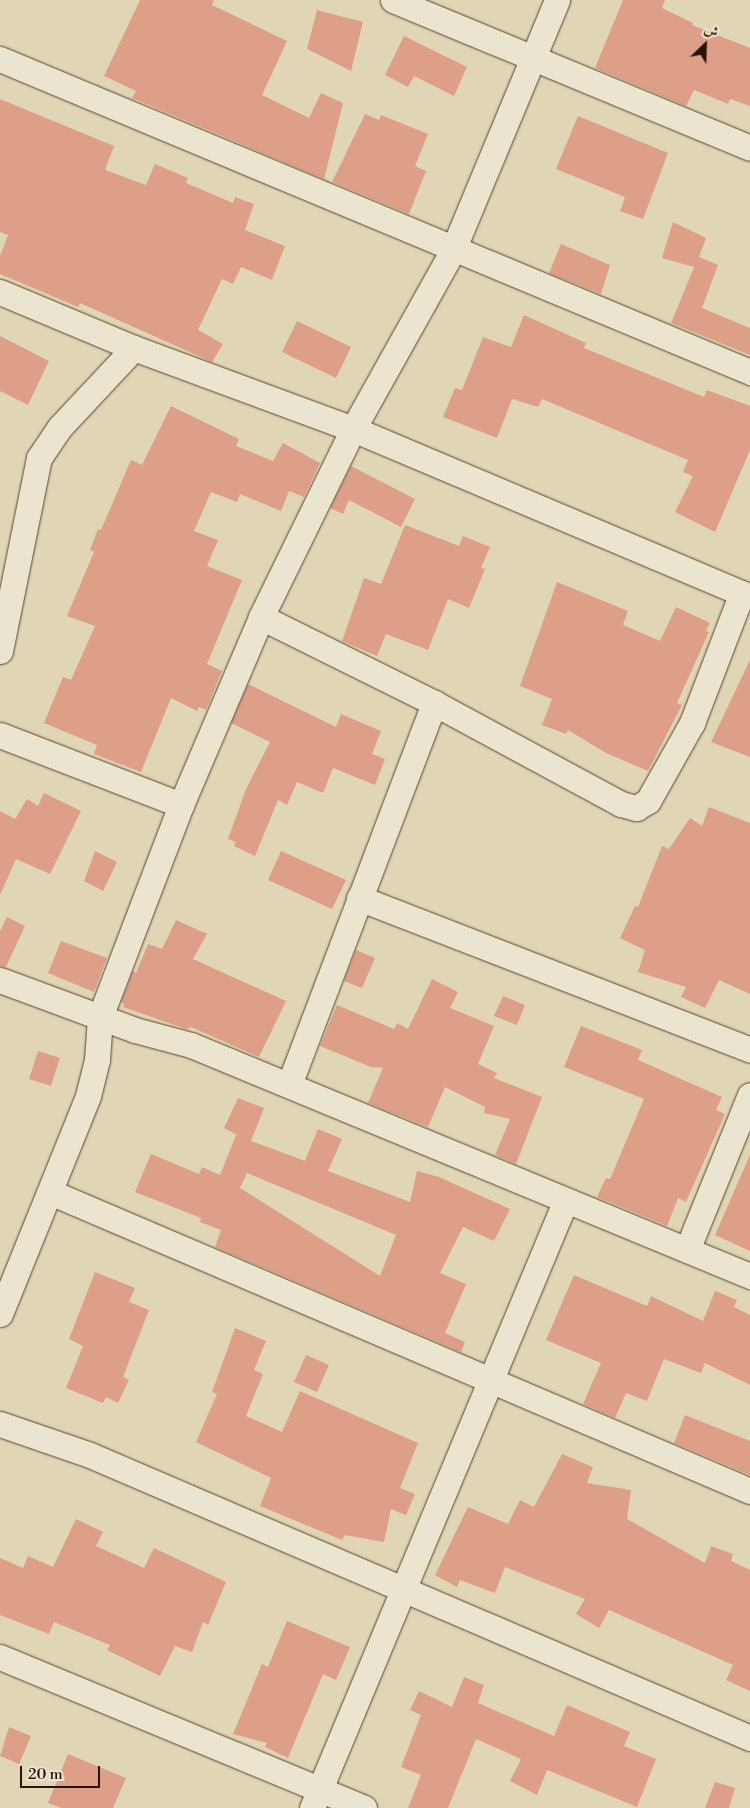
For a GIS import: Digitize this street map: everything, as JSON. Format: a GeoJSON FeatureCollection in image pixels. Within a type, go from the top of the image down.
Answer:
{"type":"FeatureCollection","features":[{"type":"Feature","properties":{"kind":"street"},"geometry":{"type":"LineString","coordinates":[[393,0],[532,60],[750,148]]}},
{"type":"Feature","properties":{"kind":"street"},"geometry":{"type":"LineString","coordinates":[[0,1314],[88,1096],[97,1060],[100,1017],[181,805],[261,617],[353,430],[453,250],[557,0]]}},
{"type":"Feature","properties":{"kind":"street"},"geometry":{"type":"LineString","coordinates":[[0,59],[453,250],[750,372]]}},
{"type":"Feature","properties":{"kind":"street"},"geometry":{"type":"LineString","coordinates":[[0,292],[134,348],[353,430],[746,595],[692,723],[648,801],[636,808],[621,804],[434,703],[261,617]]}},
{"type":"Feature","properties":{"kind":"street"},"geometry":{"type":"LineString","coordinates":[[0,651],[6,590],[39,458],[60,427],[134,348]]}},
{"type":"Feature","properties":{"kind":"street"},"geometry":{"type":"LineString","coordinates":[[289,1085],[434,703]]}},
{"type":"Feature","properties":{"kind":"street"},"geometry":{"type":"LineString","coordinates":[[0,735],[181,805]]}},
{"type":"Feature","properties":{"kind":"street"},"geometry":{"type":"LineString","coordinates":[[359,898],[750,1050]]}},
{"type":"Feature","properties":{"kind":"street"},"geometry":{"type":"LineString","coordinates":[[0,980],[100,1017],[191,1045],[565,1202],[750,1276]]}},
{"type":"Feature","properties":{"kind":"street"},"geometry":{"type":"LineString","coordinates":[[686,1250],[750,1095]]}},
{"type":"Feature","properties":{"kind":"street"},"geometry":{"type":"LineString","coordinates":[[50,1192],[491,1378],[750,1491]]}},
{"type":"Feature","properties":{"kind":"street"},"geometry":{"type":"LineString","coordinates":[[316,1798],[402,1588],[565,1202]]}},
{"type":"Feature","properties":{"kind":"street"},"geometry":{"type":"LineString","coordinates":[[0,1424],[90,1454],[750,1738]]}},
{"type":"Feature","properties":{"kind":"street"},"geometry":{"type":"LineString","coordinates":[[0,1657],[316,1798],[364,1808]]}},
{"type":"Feature","properties":{"kind":"building"},"geometry":{"type":"Polygon","coordinates":[[[140,0],[214,0],[212,5],[287,41],[262,95],[309,118],[321,93],[343,103],[324,179],[132,98],[136,91],[104,76],[140,0]]]}},
{"type":"Feature","properties":{"kind":"building"},"geometry":{"type":"Polygon","coordinates":[[[623,0],[665,0],[662,8],[693,23],[692,25],[750,48],[750,106],[730,99],[728,104],[694,90],[686,106],[595,68],[623,0]]]}},
{"type":"Feature","properties":{"kind":"building"},"geometry":{"type":"Polygon","coordinates":[[[317,10],[363,22],[351,71],[307,49],[317,10]]]}},
{"type":"Feature","properties":{"kind":"building"},"geometry":{"type":"Polygon","coordinates":[[[404,36],[467,67],[454,96],[414,76],[408,87],[385,75],[404,36]]]}},
{"type":"Feature","properties":{"kind":"building"},"geometry":{"type":"Polygon","coordinates":[[[0,99],[114,146],[105,170],[146,185],[155,164],[188,178],[186,183],[233,203],[235,197],[254,204],[245,230],[285,246],[272,280],[241,267],[233,284],[222,279],[198,330],[223,344],[212,362],[80,303],[78,307],[0,274],[0,256],[8,235],[0,232],[0,99]]]}},
{"type":"Feature","properties":{"kind":"building"},"geometry":{"type":"Polygon","coordinates":[[[365,114],[379,120],[381,115],[428,134],[415,166],[426,171],[409,214],[332,182],[365,114]]]}},
{"type":"Feature","properties":{"kind":"building"},"geometry":{"type":"Polygon","coordinates":[[[578,116],[668,153],[643,219],[620,211],[625,197],[556,169],[578,116]]]}},
{"type":"Feature","properties":{"kind":"building"},"geometry":{"type":"Polygon","coordinates":[[[673,222],[706,238],[699,257],[718,265],[702,308],[750,328],[750,355],[671,323],[694,267],[662,258],[673,222]]]}},
{"type":"Feature","properties":{"kind":"building"},"geometry":{"type":"Polygon","coordinates":[[[561,244],[610,265],[601,294],[549,273],[561,244]]]}},
{"type":"Feature","properties":{"kind":"building"},"geometry":{"type":"Polygon","coordinates":[[[524,315],[586,343],[584,348],[704,397],[707,390],[750,406],[750,450],[715,532],[675,512],[693,476],[683,472],[688,460],[542,399],[538,407],[512,399],[497,438],[443,417],[455,388],[462,390],[483,337],[511,347],[524,315]]]}},
{"type":"Feature","properties":{"kind":"building"},"geometry":{"type":"Polygon","coordinates":[[[297,321],[351,347],[336,378],[282,352],[297,321]]]}},
{"type":"Feature","properties":{"kind":"building"},"geometry":{"type":"Polygon","coordinates":[[[0,336],[49,361],[28,405],[0,391],[0,336]]]}},
{"type":"Feature","properties":{"kind":"building"},"geometry":{"type":"Polygon","coordinates":[[[171,406],[239,439],[236,446],[273,461],[283,443],[320,463],[304,497],[289,491],[281,511],[240,494],[237,502],[211,492],[194,531],[218,540],[207,566],[242,580],[207,664],[222,671],[206,710],[199,707],[197,711],[171,698],[141,772],[94,754],[97,745],[44,723],[63,677],[71,680],[95,626],[67,616],[94,552],[90,550],[98,529],[101,530],[131,460],[142,465],[171,406]]]}},
{"type":"Feature","properties":{"kind":"building"},"geometry":{"type":"Polygon","coordinates":[[[351,466],[415,499],[401,527],[349,500],[343,514],[330,508],[351,466]]]}},
{"type":"Feature","properties":{"kind":"building"},"geometry":{"type":"Polygon","coordinates":[[[405,525],[459,546],[463,536],[490,547],[481,568],[485,569],[469,608],[448,599],[428,650],[386,634],[377,656],[342,641],[364,578],[381,584],[405,525]]]}},
{"type":"Feature","properties":{"kind":"building"},"geometry":{"type":"Polygon","coordinates":[[[557,582],[628,611],[623,625],[660,641],[676,607],[710,623],[706,631],[709,632],[677,703],[682,705],[648,771],[606,753],[568,730],[566,734],[542,725],[552,699],[520,686],[557,582]]]}},
{"type":"Feature","properties":{"kind":"building"},"geometry":{"type":"Polygon","coordinates":[[[750,660],[750,757],[711,742],[750,660]]]}},
{"type":"Feature","properties":{"kind":"building"},"geometry":{"type":"Polygon","coordinates":[[[248,684],[336,727],[341,714],[381,731],[372,754],[385,759],[375,785],[333,768],[323,793],[297,782],[287,805],[278,800],[255,856],[234,846],[236,842],[228,839],[246,789],[270,742],[231,723],[248,684]]]}},
{"type":"Feature","properties":{"kind":"building"},"geometry":{"type":"Polygon","coordinates":[[[44,793],[81,811],[50,874],[16,859],[0,895],[0,811],[15,819],[27,799],[38,806],[44,793]]]}},
{"type":"Feature","properties":{"kind":"building"},"geometry":{"type":"Polygon","coordinates":[[[709,807],[750,823],[750,994],[719,980],[705,1008],[681,997],[686,987],[638,972],[645,950],[620,938],[635,906],[638,907],[662,846],[669,849],[690,818],[702,826],[709,807]]]}},
{"type":"Feature","properties":{"kind":"building"},"geometry":{"type":"Polygon","coordinates":[[[95,851],[117,862],[103,891],[84,881],[95,851]]]}},
{"type":"Feature","properties":{"kind":"building"},"geometry":{"type":"Polygon","coordinates":[[[281,851],[346,880],[332,909],[268,880],[281,851]]]}},
{"type":"Feature","properties":{"kind":"building"},"geometry":{"type":"Polygon","coordinates":[[[7,917],[25,926],[6,967],[0,966],[0,931],[7,917]]]}},
{"type":"Feature","properties":{"kind":"building"},"geometry":{"type":"Polygon","coordinates":[[[176,920],[207,934],[193,959],[286,1001],[259,1057],[191,1027],[186,1029],[123,1007],[124,1004],[121,1002],[133,971],[136,973],[148,944],[162,949],[176,920]]]}},
{"type":"Feature","properties":{"kind":"building"},"geometry":{"type":"Polygon","coordinates":[[[61,941],[107,958],[94,992],[48,973],[61,941]]]}},
{"type":"Feature","properties":{"kind":"building"},"geometry":{"type":"Polygon","coordinates":[[[356,950],[375,958],[362,988],[344,981],[356,950]]]}},
{"type":"Feature","properties":{"kind":"building"},"geometry":{"type":"Polygon","coordinates":[[[432,979],[458,992],[450,1008],[494,1026],[478,1064],[497,1073],[494,1078],[542,1097],[516,1164],[495,1155],[510,1119],[484,1113],[485,1107],[445,1087],[428,1127],[368,1103],[383,1068],[371,1067],[320,1046],[337,1005],[394,1029],[397,1023],[408,1029],[432,979]]]}},
{"type":"Feature","properties":{"kind":"building"},"geometry":{"type":"Polygon","coordinates":[[[503,996],[525,1005],[517,1025],[494,1016],[503,996]]]}},
{"type":"Feature","properties":{"kind":"building"},"geometry":{"type":"Polygon","coordinates":[[[581,1026],[642,1050],[638,1060],[722,1097],[716,1110],[725,1114],[686,1202],[678,1198],[667,1226],[597,1197],[606,1178],[610,1179],[644,1099],[564,1067],[581,1026]]]}},
{"type":"Feature","properties":{"kind":"building"},"geometry":{"type":"Polygon","coordinates":[[[38,1051],[60,1058],[51,1086],[29,1079],[38,1051]]]}},
{"type":"Feature","properties":{"kind":"building"},"geometry":{"type":"Polygon","coordinates":[[[238,1098],[264,1108],[251,1141],[305,1161],[318,1129],[342,1139],[328,1171],[410,1202],[417,1171],[439,1177],[510,1209],[494,1241],[463,1227],[440,1273],[466,1284],[445,1333],[465,1342],[461,1352],[215,1247],[221,1230],[200,1222],[201,1218],[135,1192],[151,1154],[199,1174],[202,1167],[220,1175],[236,1135],[241,1137],[224,1128],[238,1098]],[[247,1173],[240,1188],[380,1276],[396,1235],[247,1173]]]}},
{"type":"Feature","properties":{"kind":"building"},"geometry":{"type":"Polygon","coordinates":[[[750,1155],[750,1251],[715,1235],[750,1155]]]}},
{"type":"Feature","properties":{"kind":"building"},"geometry":{"type":"Polygon","coordinates":[[[95,1272],[135,1288],[129,1302],[149,1310],[123,1377],[129,1380],[118,1403],[106,1397],[103,1403],[66,1388],[83,1346],[69,1339],[95,1272]]]}},
{"type":"Feature","properties":{"kind":"building"},"geometry":{"type":"Polygon","coordinates":[[[574,1275],[647,1306],[651,1296],[703,1321],[715,1291],[737,1300],[734,1307],[750,1315],[750,1385],[705,1363],[701,1373],[664,1359],[647,1401],[626,1393],[615,1418],[583,1404],[601,1363],[546,1340],[574,1275]]]}},
{"type":"Feature","properties":{"kind":"building"},"geometry":{"type":"Polygon","coordinates":[[[235,1328],[266,1341],[254,1370],[263,1374],[246,1416],[282,1432],[300,1391],[418,1443],[400,1488],[415,1494],[406,1515],[391,1509],[384,1542],[345,1535],[342,1540],[260,1506],[271,1478],[196,1442],[217,1394],[212,1392],[235,1328]]]}},
{"type":"Feature","properties":{"kind":"building"},"geometry":{"type":"Polygon","coordinates":[[[306,1355],[329,1365],[317,1392],[294,1382],[306,1355]]]}},
{"type":"Feature","properties":{"kind":"building"},"geometry":{"type":"Polygon","coordinates":[[[685,1415],[750,1441],[750,1475],[674,1443],[685,1415]]]}},
{"type":"Feature","properties":{"kind":"building"},"geometry":{"type":"Polygon","coordinates":[[[562,1454],[593,1467],[587,1483],[631,1490],[627,1519],[705,1563],[711,1546],[733,1554],[731,1561],[750,1570],[750,1691],[726,1680],[733,1665],[609,1610],[599,1628],[576,1614],[585,1599],[505,1567],[495,1593],[460,1580],[457,1587],[435,1575],[468,1507],[508,1524],[520,1500],[534,1507],[562,1454]]]}},
{"type":"Feature","properties":{"kind":"building"},"geometry":{"type":"Polygon","coordinates":[[[76,1519],[103,1532],[96,1546],[144,1568],[154,1548],[226,1582],[208,1625],[203,1622],[192,1652],[175,1646],[160,1676],[107,1650],[110,1645],[54,1622],[49,1634],[0,1615],[0,1558],[23,1568],[28,1556],[53,1567],[76,1519]]]}},
{"type":"Feature","properties":{"kind":"building"},"geometry":{"type":"Polygon","coordinates":[[[287,1621],[350,1647],[336,1680],[323,1674],[288,1758],[265,1747],[267,1743],[233,1734],[262,1664],[268,1667],[287,1621]]]}},
{"type":"Feature","properties":{"kind":"building"},"geometry":{"type":"Polygon","coordinates":[[[464,1677],[484,1685],[478,1703],[554,1736],[567,1705],[630,1732],[624,1746],[656,1759],[637,1807],[547,1770],[537,1795],[510,1781],[521,1759],[476,1739],[448,1808],[408,1808],[421,1775],[401,1767],[421,1715],[410,1710],[419,1691],[452,1707],[464,1677]]]}},
{"type":"Feature","properties":{"kind":"building"},"geometry":{"type":"Polygon","coordinates":[[[9,1727],[31,1736],[19,1764],[0,1756],[9,1727]]]}},
{"type":"Feature","properties":{"kind":"building"},"geometry":{"type":"Polygon","coordinates":[[[68,1754],[126,1778],[113,1808],[61,1808],[48,1803],[68,1754]]]}},
{"type":"Feature","properties":{"kind":"building"},"geometry":{"type":"Polygon","coordinates":[[[715,1782],[735,1788],[729,1808],[705,1808],[715,1782]]]}}]}
